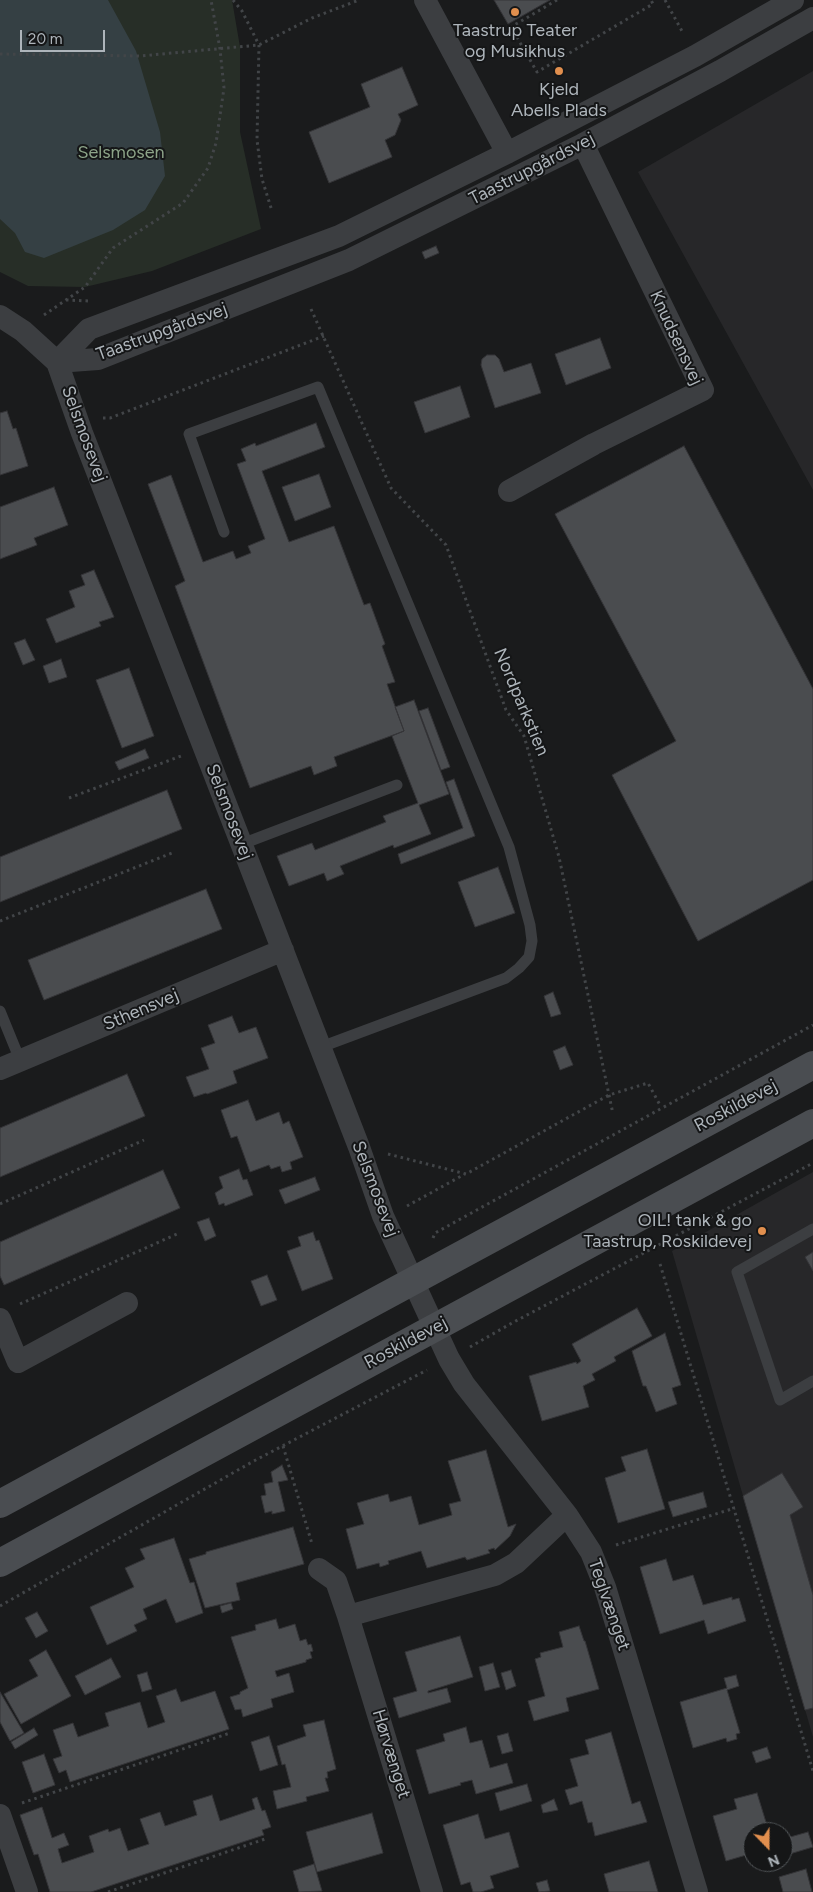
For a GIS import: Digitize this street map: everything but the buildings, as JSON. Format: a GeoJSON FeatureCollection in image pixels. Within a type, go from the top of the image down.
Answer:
{"type":"FeatureCollection","features":[{"type":"Feature","properties":{"kind":"main road","name":"Roskildevej"},"geometry":{"type":"LineString","coordinates":[[0,1504],[813,1065]]}},
{"type":"Feature","properties":{"kind":"main road","name":"Roskildevej"},"geometry":{"type":"LineString","coordinates":[[0,1563],[813,1123]]}},
{"type":"Feature","properties":{"kind":"street"},"geometry":{"type":"LineString","coordinates":[[425,0],[507,153]]}},
{"type":"Feature","properties":{"kind":"street","name":"Taastrupgårdsvej"},"geometry":{"type":"LineString","coordinates":[[57,362],[89,329],[339,236],[507,153],[695,56],[793,0]]}},
{"type":"Feature","properties":{"kind":"street","name":"Taastrupgårdsvej"},"geometry":{"type":"LineString","coordinates":[[57,362],[98,359],[349,260],[583,144],[720,71],[813,18]]}},
{"type":"Feature","properties":{"kind":"street","name":"Knudsensvej"},"geometry":{"type":"LineString","coordinates":[[509,491],[594,444],[704,390],[583,144]]}},
{"type":"Feature","properties":{"kind":"street","name":"Selsmosevej"},"geometry":{"type":"LineString","coordinates":[[0,316],[24,330],[57,362],[359,1147],[386,1223],[435,1328]]}},
{"type":"Feature","properties":{"kind":"street","name":"Sthensvej"},"geometry":{"type":"LineString","coordinates":[[0,1069],[283,950]]}},
{"type":"Feature","properties":{"kind":"street"},"geometry":{"type":"LineString","coordinates":[[0,1319],[18,1362],[127,1303]]}},
{"type":"Feature","properties":{"kind":"street","name":"Teglvænget"},"geometry":{"type":"LineString","coordinates":[[435,1328],[449,1359],[464,1384],[567,1515],[591,1552],[606,1587],[697,1892]]}},
{"type":"Feature","properties":{"kind":"street"},"geometry":{"type":"LineString","coordinates":[[348,1616],[495,1575],[516,1563],[567,1515]]}},
{"type":"Feature","properties":{"kind":"street","name":"Hørvænget"},"geometry":{"type":"LineString","coordinates":[[319,1569],[336,1581],[432,1892]]}},
{"type":"Feature","properties":{"kind":"street"},"geometry":{"type":"LineString","coordinates":[[9,1809],[26,1892]]}},
{"type":"Feature","properties":{"kind":"lane"},"geometry":{"type":"LineString","coordinates":[[224,532],[189,434],[318,387],[509,847],[530,925],[532,941],[529,957],[506,978],[321,1048]]}},
{"type":"Feature","properties":{"kind":"lane"},"geometry":{"type":"LineString","coordinates":[[242,844],[397,785]]}},
{"type":"Feature","properties":{"kind":"lane"},"geometry":{"type":"LineString","coordinates":[[0,1011],[20,1060]]}},
{"type":"Feature","properties":{"kind":"lane"},"geometry":{"type":"LineString","coordinates":[[813,1229],[737,1272],[780,1400],[813,1381]]}},
{"type":"Feature","properties":{"kind":"path"},"geometry":{"type":"LineString","coordinates":[[66,300],[84,287],[113,248],[183,203],[208,168],[216,143],[224,88],[220,49],[211,0]]}},
{"type":"Feature","properties":{"kind":"path"},"geometry":{"type":"LineString","coordinates":[[233,0],[242,11],[259,45],[257,140],[262,179],[272,212]]}},
{"type":"Feature","properties":{"kind":"path"},"geometry":{"type":"LineString","coordinates":[[0,54],[140,56],[259,45],[312,18],[359,0]]}},
{"type":"Feature","properties":{"kind":"path"},"geometry":{"type":"LineString","coordinates":[[557,0],[511,27],[537,72],[653,4],[651,0]]}},
{"type":"Feature","properties":{"kind":"path","name":"Nordparkstien"},"geometry":{"type":"LineString","coordinates":[[311,309],[391,488],[446,545],[506,710],[524,736],[559,856],[613,1114]]}},
{"type":"Feature","properties":{"kind":"path"},"geometry":{"type":"LineString","coordinates":[[78,419],[110,418],[324,336]]}},
{"type":"Feature","properties":{"kind":"path"},"geometry":{"type":"LineString","coordinates":[[69,798],[204,747]]}},
{"type":"Feature","properties":{"kind":"path"},"geometry":{"type":"LineString","coordinates":[[0,921],[172,853]]}},
{"type":"Feature","properties":{"kind":"path"},"geometry":{"type":"LineString","coordinates":[[431,1241],[435,1233],[813,1025]]}},
{"type":"Feature","properties":{"kind":"path"},"geometry":{"type":"LineString","coordinates":[[433,1193],[609,1095],[648,1083],[661,1107]]}},
{"type":"Feature","properties":{"kind":"path"},"geometry":{"type":"LineString","coordinates":[[0,1204],[144,1140]]}},
{"type":"Feature","properties":{"kind":"path"},"geometry":{"type":"LineString","coordinates":[[359,1147],[466,1174]]}},
{"type":"Feature","properties":{"kind":"path"},"geometry":{"type":"LineString","coordinates":[[0,1606],[252,1462],[449,1359],[512,1323],[813,1163]]}},
{"type":"Feature","properties":{"kind":"path"},"geometry":{"type":"LineString","coordinates":[[18,1305],[177,1234]]}},
{"type":"Feature","properties":{"kind":"path"},"geometry":{"type":"LineString","coordinates":[[660,1264],[813,1771]]}},
{"type":"Feature","properties":{"kind":"path"},"geometry":{"type":"LineString","coordinates":[[283,1446],[319,1569]]}},
{"type":"Feature","properties":{"kind":"path"},"geometry":{"type":"LineString","coordinates":[[591,1552],[735,1508]]}},
{"type":"Feature","properties":{"kind":"path"},"geometry":{"type":"LineString","coordinates":[[9,1809],[230,1733]]}},
{"type":"Feature","properties":{"kind":"path"},"geometry":{"type":"LineString","coordinates":[[108,1892],[265,1839]]}},
{"type":"Feature","properties":{"kind":"shaded area"},"geometry":{"type":"Polygon","coordinates":[[[0,0],[108,0],[136,51],[160,132],[165,176],[145,210],[113,230],[44,258],[25,252],[15,233],[0,219],[0,0]]]}},
{"type":"Feature","properties":{"kind":"shaded area"},"geometry":{"type":"Polygon","coordinates":[[[813,71],[813,490],[638,172],[813,71]]]}},
{"type":"Feature","properties":{"kind":"shaded area"},"geometry":{"type":"Polygon","coordinates":[[[813,1172],[813,1737],[672,1251],[813,1172]]]}},
{"type":"Feature","properties":{"kind":"green space","name":"Selsmosen"},"geometry":{"type":"Polygon","coordinates":[[[0,0],[232,0],[240,47],[240,132],[261,229],[152,271],[85,287],[28,286],[0,272],[0,0]]]}},
{"type":"Feature","properties":{"kind":"place","name":"Taastrup Teater og Musikhus"},"geometry":{"type":"Point","coordinates":[515,12]}},
{"type":"Feature","properties":{"kind":"place","name":"Kjeld Abells Plads"},"geometry":{"type":"Point","coordinates":[559,71]}},
{"type":"Feature","properties":{"kind":"place","name":"OIL! tank & go Taastrup, Roskildevej"},"geometry":{"type":"Point","coordinates":[762,1231]}}]}
